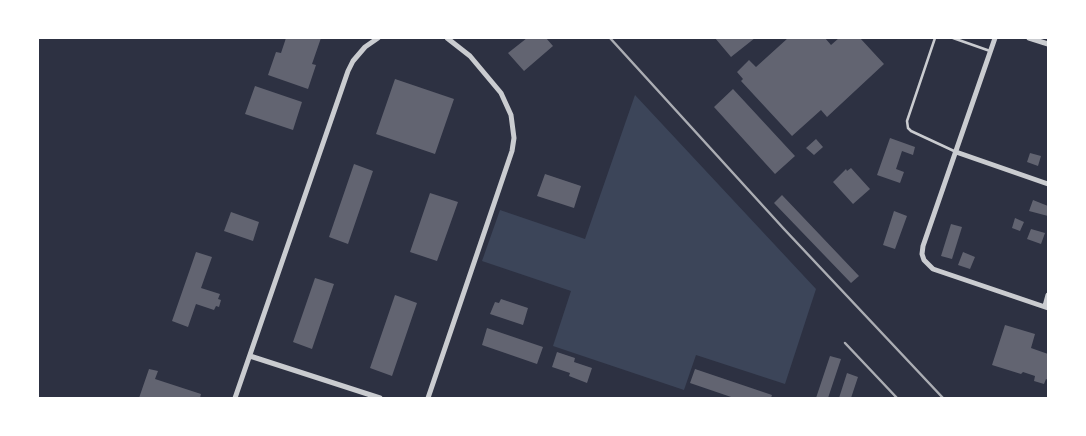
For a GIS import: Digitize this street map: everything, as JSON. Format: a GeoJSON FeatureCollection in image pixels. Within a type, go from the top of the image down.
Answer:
{"type":"FeatureCollection","features":[{"type":"Feature","properties":{"kind":"street"},"geometry":{"type":"LineString","coordinates":[[235,398],[348,71],[353,61],[365,47],[378,38]]}},
{"type":"Feature","properties":{"kind":"street"},"geometry":{"type":"LineString","coordinates":[[428,398],[512,151],[514,138],[512,116],[501,93],[470,56],[447,38]]}},
{"type":"Feature","properties":{"kind":"street"},"geometry":{"type":"LineString","coordinates":[[995,38],[923,246],[924,260],[933,269],[1047,307],[1048,295]]}},
{"type":"Feature","properties":{"kind":"street"},"geometry":{"type":"LineString","coordinates":[[1029,38],[1048,44]]}},
{"type":"Feature","properties":{"kind":"street"},"geometry":{"type":"LineString","coordinates":[[956,152],[1048,184]]}},
{"type":"Feature","properties":{"kind":"street"},"geometry":{"type":"LineString","coordinates":[[250,356],[380,398]]}},
{"type":"Feature","properties":{"kind":"lane"},"geometry":{"type":"LineString","coordinates":[[935,38],[907,121],[908,128],[956,152]]}},
{"type":"Feature","properties":{"kind":"lane"},"geometry":{"type":"LineString","coordinates":[[954,38],[990,51]]}},
{"type":"Feature","properties":{"kind":"shaded area"},"geometry":{"type":"Polygon","coordinates":[[[635,95],[816,289],[785,384],[696,355],[684,390],[553,346],[571,291],[482,261],[500,210],[585,239],[635,95]]]}},
{"type":"Feature","properties":{"kind":"building"},"geometry":{"type":"Polygon","coordinates":[[[286,38],[321,38],[312,64],[316,65],[308,89],[268,75],[276,52],[281,53],[286,38]]]}},
{"type":"Feature","properties":{"kind":"building"},"geometry":{"type":"Polygon","coordinates":[[[527,38],[546,38],[553,46],[524,71],[508,53],[527,38]]]}},
{"type":"Feature","properties":{"kind":"building"},"geometry":{"type":"Polygon","coordinates":[[[715,38],[755,38],[731,57],[715,38]]]}},
{"type":"Feature","properties":{"kind":"building"},"geometry":{"type":"Polygon","coordinates":[[[788,38],[825,38],[831,45],[839,38],[860,38],[884,64],[827,117],[821,110],[792,136],[741,81],[743,79],[737,72],[749,60],[756,67],[788,38]]]}},
{"type":"Feature","properties":{"kind":"building"},"geometry":{"type":"Polygon","coordinates":[[[395,79],[454,99],[435,154],[376,134],[395,79]]]}},
{"type":"Feature","properties":{"kind":"building"},"geometry":{"type":"Polygon","coordinates":[[[255,86],[302,102],[293,130],[245,114],[255,86]]]}},
{"type":"Feature","properties":{"kind":"building"},"geometry":{"type":"Polygon","coordinates":[[[733,89],[795,156],[775,174],[714,107],[733,89]]]}},
{"type":"Feature","properties":{"kind":"building"},"geometry":{"type":"Polygon","coordinates":[[[890,138],[915,147],[913,155],[902,151],[896,169],[904,172],[900,183],[877,175],[890,138]]]}},
{"type":"Feature","properties":{"kind":"building"},"geometry":{"type":"Polygon","coordinates":[[[816,139],[823,147],[814,155],[806,148],[816,139]]]}},
{"type":"Feature","properties":{"kind":"building"},"geometry":{"type":"Polygon","coordinates":[[[1030,153],[1041,156],[1038,166],[1027,162],[1030,153]]]}},
{"type":"Feature","properties":{"kind":"building"},"geometry":{"type":"Polygon","coordinates":[[[354,164],[373,171],[348,244],[329,237],[354,164]]]}},
{"type":"Feature","properties":{"kind":"building"},"geometry":{"type":"Polygon","coordinates":[[[851,168],[870,189],[853,204],[833,182],[846,169],[847,171],[851,168]]]}},
{"type":"Feature","properties":{"kind":"building"},"geometry":{"type":"Polygon","coordinates":[[[545,174],[581,186],[574,208],[537,196],[545,174]]]}},
{"type":"Feature","properties":{"kind":"building"},"geometry":{"type":"Polygon","coordinates":[[[430,193],[458,202],[437,261],[410,252],[430,193]]]}},
{"type":"Feature","properties":{"kind":"building"},"geometry":{"type":"Polygon","coordinates":[[[782,195],[859,276],[851,283],[774,203],[782,195]]]}},
{"type":"Feature","properties":{"kind":"building"},"geometry":{"type":"Polygon","coordinates":[[[1033,200],[1048,206],[1048,216],[1029,211],[1033,200]]]}},
{"type":"Feature","properties":{"kind":"building"},"geometry":{"type":"Polygon","coordinates":[[[894,211],[907,216],[895,249],[883,245],[894,211]]]}},
{"type":"Feature","properties":{"kind":"building"},"geometry":{"type":"Polygon","coordinates":[[[231,212],[259,222],[253,241],[224,231],[231,212]]]}},
{"type":"Feature","properties":{"kind":"building"},"geometry":{"type":"Polygon","coordinates":[[[1015,218],[1024,222],[1020,231],[1012,228],[1015,218]]]}},
{"type":"Feature","properties":{"kind":"building"},"geometry":{"type":"Polygon","coordinates":[[[951,224],[962,227],[952,259],[941,256],[951,224]]]}},
{"type":"Feature","properties":{"kind":"building"},"geometry":{"type":"Polygon","coordinates":[[[1031,229],[1045,233],[1041,244],[1027,239],[1031,229]]]}},
{"type":"Feature","properties":{"kind":"building"},"geometry":{"type":"Polygon","coordinates":[[[196,252],[212,257],[201,288],[220,294],[218,299],[221,300],[219,307],[216,306],[214,310],[196,304],[188,327],[172,321],[196,252]]]}},
{"type":"Feature","properties":{"kind":"building"},"geometry":{"type":"Polygon","coordinates":[[[963,252],[975,257],[970,269],[958,265],[963,252]]]}},
{"type":"Feature","properties":{"kind":"building"},"geometry":{"type":"Polygon","coordinates":[[[315,278],[334,284],[312,349],[293,342],[315,278]]]}},
{"type":"Feature","properties":{"kind":"building"},"geometry":{"type":"Polygon","coordinates":[[[395,295],[417,303],[392,376],[370,368],[395,295]]]}},
{"type":"Feature","properties":{"kind":"building"},"geometry":{"type":"Polygon","coordinates":[[[501,299],[528,308],[523,325],[490,314],[495,302],[499,303],[501,299]]]}},
{"type":"Feature","properties":{"kind":"building"},"geometry":{"type":"Polygon","coordinates":[[[1005,325],[1035,334],[1031,348],[1048,354],[1048,380],[1046,379],[1044,384],[1034,381],[1035,376],[1023,372],[1021,374],[992,365],[1005,325]]]}},
{"type":"Feature","properties":{"kind":"building"},"geometry":{"type":"Polygon","coordinates":[[[487,328],[543,347],[537,364],[482,345],[487,328]]]}},
{"type":"Feature","properties":{"kind":"building"},"geometry":{"type":"Polygon","coordinates":[[[557,352],[575,358],[574,362],[592,368],[587,383],[569,376],[570,373],[552,367],[557,352]]]}},
{"type":"Feature","properties":{"kind":"building"},"geometry":{"type":"Polygon","coordinates":[[[830,356],[841,359],[828,398],[816,398],[830,356]]]}},
{"type":"Feature","properties":{"kind":"building"},"geometry":{"type":"Polygon","coordinates":[[[149,369],[158,371],[155,379],[201,394],[200,398],[139,398],[149,369]]]}},
{"type":"Feature","properties":{"kind":"building"},"geometry":{"type":"Polygon","coordinates":[[[695,369],[772,395],[771,398],[734,398],[690,383],[695,369]]]}},
{"type":"Feature","properties":{"kind":"building"},"geometry":{"type":"Polygon","coordinates":[[[847,373],[858,377],[851,398],[839,398],[847,373]]]}},
{"type":"Feature","properties":{"kind":"railway"},"geometry":{"type":"LineString","coordinates":[[610,38],[784,229],[943,398]]}},
{"type":"Feature","properties":{"kind":"railway"},"geometry":{"type":"LineString","coordinates":[[845,343],[897,398]]}}]}
